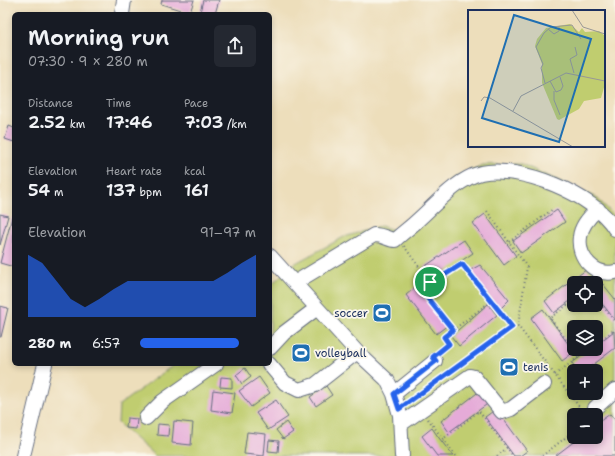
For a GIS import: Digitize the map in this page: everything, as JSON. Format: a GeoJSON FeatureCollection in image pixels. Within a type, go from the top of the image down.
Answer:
{"type":"FeatureCollection","features":[{"type":"Feature","properties":{"kind":"lane"},"geometry":{"type":"LineString","coordinates":[[122,12],[124,0]]}},
{"type":"Feature","properties":{"kind":"lane"},"geometry":{"type":"LineString","coordinates":[[296,282],[374,236],[383,235],[392,240],[397,238],[459,184],[480,173],[511,173],[546,182],[583,198],[598,209],[609,220],[615,229]]}},
{"type":"Feature","properties":{"kind":"lane"},"geometry":{"type":"LineString","coordinates":[[598,209],[588,218],[580,236],[581,251],[591,268],[605,274],[615,272]]}},
{"type":"Feature","properties":{"kind":"lane"},"geometry":{"type":"LineString","coordinates":[[272,258],[296,282],[316,308],[357,352],[387,380],[399,409],[402,456]]}},
{"type":"Feature","properties":{"kind":"lane"},"geometry":{"type":"LineString","coordinates":[[272,345],[284,333],[316,308]]}},
{"type":"Feature","properties":{"kind":"lane"},"geometry":{"type":"LineString","coordinates":[[271,366],[285,383],[299,390],[315,385],[357,352]]}},
{"type":"Feature","properties":{"kind":"lane"},"geometry":{"type":"LineString","coordinates":[[394,394],[436,361]]}},
{"type":"Feature","properties":{"kind":"lane"},"geometry":{"type":"LineString","coordinates":[[23,456],[45,366]]}},
{"type":"Feature","properties":{"kind":"lane"},"geometry":{"type":"LineString","coordinates":[[146,418],[168,397],[213,366]]}},
{"type":"Feature","properties":{"kind":"lane"},"geometry":{"type":"LineString","coordinates":[[401,424],[470,376],[474,377],[502,412],[511,409],[544,384]]}},
{"type":"Feature","properties":{"kind":"lane"},"geometry":{"type":"LineString","coordinates":[[594,408],[615,390]]}},
{"type":"Feature","properties":{"kind":"path"},"geometry":{"type":"LineString","coordinates":[[509,242],[553,209]]}},
{"type":"Feature","properties":{"kind":"path"},"geometry":{"type":"LineString","coordinates":[[486,211],[527,267],[518,326],[555,375],[587,408]]}},
{"type":"Feature","properties":{"kind":"path"},"geometry":{"type":"LineString","coordinates":[[397,238],[430,282]]}},
{"type":"Feature","properties":{"kind":"path"},"geometry":{"type":"LineString","coordinates":[[453,330],[421,290],[430,282],[462,264],[512,327]]}},
{"type":"Feature","properties":{"kind":"path"},"geometry":{"type":"LineString","coordinates":[[436,361],[433,357],[449,344],[444,337],[491,301]]}},
{"type":"Feature","properties":{"kind":"path"},"geometry":{"type":"LineString","coordinates":[[555,375],[579,357],[550,318],[567,305]]}},
{"type":"Feature","properties":{"kind":"path"},"geometry":{"type":"LineString","coordinates":[[603,306],[615,322]]}},
{"type":"Feature","properties":{"kind":"path"},"geometry":{"type":"LineString","coordinates":[[399,409],[512,327],[518,326]]}},
{"type":"Feature","properties":{"kind":"path"},"geometry":{"type":"LineString","coordinates":[[603,338],[615,329]]}},
{"type":"Feature","properties":{"kind":"path"},"geometry":{"type":"LineString","coordinates":[[421,410],[456,456]]}},
{"type":"Feature","properties":{"kind":"path"},"geometry":{"type":"LineString","coordinates":[[443,439],[479,411],[513,456]]}},
{"type":"Feature","properties":{"kind":"path"},"geometry":{"type":"LineString","coordinates":[[542,456],[567,436]]}},
{"type":"Feature","properties":{"kind":"path"},"geometry":{"type":"LineString","coordinates":[[496,456],[507,448]]}},
{"type":"Feature","properties":{"kind":"green space"},"geometry":{"type":"Polygon","coordinates":[[[521,164],[597,198],[615,217],[615,456],[155,456],[118,423],[119,405],[172,366],[272,366],[272,284],[292,265],[344,237],[381,226],[397,231],[411,222],[452,179],[483,165],[521,164]]]}},
{"type":"Feature","properties":{"kind":"building"},"geometry":{"type":"Polygon","coordinates":[[[162,0],[194,0],[190,12],[161,4],[162,0]]]}},
{"type":"Feature","properties":{"kind":"building"},"geometry":{"type":"Polygon","coordinates":[[[203,0],[219,0],[216,12],[200,12],[203,0]]]}},
{"type":"Feature","properties":{"kind":"building"},"geometry":{"type":"Polygon","coordinates":[[[9,126],[12,127],[12,141],[5,139],[9,126]]]}},
{"type":"Feature","properties":{"kind":"building"},"geometry":{"type":"Polygon","coordinates":[[[557,210],[565,222],[521,253],[513,241],[557,210]]]}},
{"type":"Feature","properties":{"kind":"building"},"geometry":{"type":"Polygon","coordinates":[[[0,214],[8,216],[0,245],[0,214]]]}},
{"type":"Feature","properties":{"kind":"building"},"geometry":{"type":"Polygon","coordinates":[[[485,214],[516,256],[504,265],[473,223],[485,214]]]}},
{"type":"Feature","properties":{"kind":"building"},"geometry":{"type":"Polygon","coordinates":[[[12,217],[12,266],[0,263],[12,217]]]}},
{"type":"Feature","properties":{"kind":"building"},"geometry":{"type":"Polygon","coordinates":[[[464,240],[473,253],[433,280],[424,267],[464,240]]]}},
{"type":"Feature","properties":{"kind":"building"},"geometry":{"type":"Polygon","coordinates":[[[480,265],[509,300],[499,310],[469,271],[480,265]]]}},
{"type":"Feature","properties":{"kind":"building"},"geometry":{"type":"Polygon","coordinates":[[[587,269],[592,276],[578,276],[587,269]]]}},
{"type":"Feature","properties":{"kind":"building"},"geometry":{"type":"Polygon","coordinates":[[[567,284],[567,303],[554,313],[545,301],[567,284]]]}},
{"type":"Feature","properties":{"kind":"building"},"geometry":{"type":"Polygon","coordinates":[[[603,284],[615,299],[615,320],[603,305],[603,284]]]}},
{"type":"Feature","properties":{"kind":"building"},"geometry":{"type":"Polygon","coordinates":[[[417,286],[448,325],[436,334],[406,295],[417,286]]]}},
{"type":"Feature","properties":{"kind":"building"},"geometry":{"type":"Polygon","coordinates":[[[488,304],[497,315],[459,346],[451,336],[488,304]]]}},
{"type":"Feature","properties":{"kind":"building"},"geometry":{"type":"Polygon","coordinates":[[[0,306],[8,308],[1,337],[0,337],[0,306]]]}},
{"type":"Feature","properties":{"kind":"building"},"geometry":{"type":"Polygon","coordinates":[[[543,309],[567,342],[567,356],[569,356],[562,361],[531,318],[543,309]]]}},
{"type":"Feature","properties":{"kind":"building"},"geometry":{"type":"Polygon","coordinates":[[[614,331],[615,348],[594,364],[573,364],[572,363],[582,356],[603,356],[603,340],[614,331]]]}},
{"type":"Feature","properties":{"kind":"building"},"geometry":{"type":"Polygon","coordinates":[[[245,368],[251,377],[242,384],[236,375],[245,368]]]}},
{"type":"Feature","properties":{"kind":"building"},"geometry":{"type":"Polygon","coordinates":[[[221,377],[232,378],[232,388],[220,387],[221,377]]]}},
{"type":"Feature","properties":{"kind":"building"},"geometry":{"type":"Polygon","coordinates":[[[259,377],[270,393],[251,407],[239,391],[259,377]]]}},
{"type":"Feature","properties":{"kind":"building"},"geometry":{"type":"Polygon","coordinates":[[[326,386],[332,395],[316,406],[310,397],[326,386]]]}},
{"type":"Feature","properties":{"kind":"building"},"geometry":{"type":"Polygon","coordinates":[[[213,390],[235,393],[232,413],[211,410],[213,390]]]}},
{"type":"Feature","properties":{"kind":"building"},"geometry":{"type":"Polygon","coordinates":[[[481,390],[490,402],[449,432],[441,421],[481,390]]]}},
{"type":"Feature","properties":{"kind":"building"},"geometry":{"type":"Polygon","coordinates":[[[276,400],[288,417],[268,430],[256,413],[276,400]]]}},
{"type":"Feature","properties":{"kind":"building"},"geometry":{"type":"Polygon","coordinates":[[[496,409],[527,451],[520,456],[514,456],[485,417],[496,409]]]}},
{"type":"Feature","properties":{"kind":"building"},"geometry":{"type":"Polygon","coordinates":[[[610,414],[615,420],[615,456],[555,456],[571,444],[603,444],[603,419],[610,414]]]}},
{"type":"Feature","properties":{"kind":"building"},"geometry":{"type":"Polygon","coordinates":[[[127,418],[137,419],[136,429],[126,428],[127,418]]]}},
{"type":"Feature","properties":{"kind":"building"},"geometry":{"type":"Polygon","coordinates":[[[174,421],[193,423],[191,445],[172,443],[174,421]]]}},
{"type":"Feature","properties":{"kind":"building"},"geometry":{"type":"Polygon","coordinates":[[[286,422],[293,432],[283,439],[276,430],[286,422]]]}},
{"type":"Feature","properties":{"kind":"building"},"geometry":{"type":"Polygon","coordinates":[[[158,424],[169,425],[168,436],[157,435],[158,424]]]}},
{"type":"Feature","properties":{"kind":"building"},"geometry":{"type":"Polygon","coordinates":[[[432,428],[453,456],[437,456],[422,436],[432,428]]]}},
{"type":"Feature","properties":{"kind":"building"},"geometry":{"type":"Polygon","coordinates":[[[247,432],[266,434],[264,456],[244,454],[247,432]]]}},
{"type":"Feature","properties":{"kind":"building"},"geometry":{"type":"Polygon","coordinates":[[[269,440],[279,441],[278,452],[268,451],[269,440]]]}},
{"type":"Feature","properties":{"kind":"place","name":"soccer"},"geometry":{"type":"Point","coordinates":[382,313]}},
{"type":"Feature","properties":{"kind":"place","name":"volleyball"},"geometry":{"type":"Point","coordinates":[301,353]}},
{"type":"Feature","properties":{"kind":"place","name":"tenis"},"geometry":{"type":"Point","coordinates":[509,367]}},
{"type":"Feature","properties":{"kind":"route"},"geometry":{"type":"LineString","coordinates":[[462,264],[512,327],[399,409],[394,394],[436,361],[433,357],[449,344],[444,337],[453,330],[421,290],[430,282],[462,264]]}}]}
